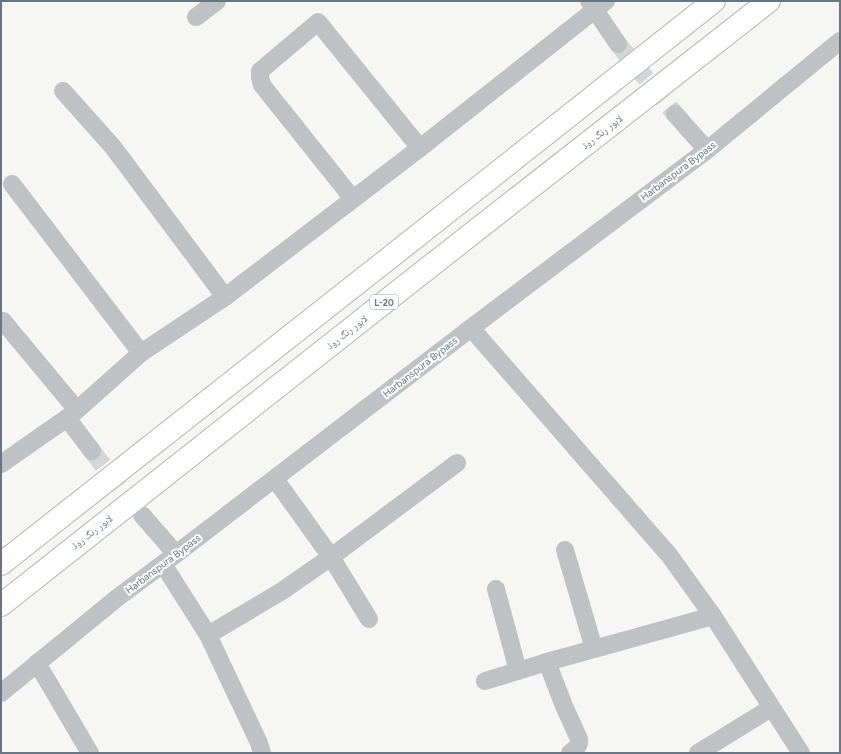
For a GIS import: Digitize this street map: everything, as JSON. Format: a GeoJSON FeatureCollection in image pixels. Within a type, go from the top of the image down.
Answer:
{"type":"FeatureCollection","features":[{"type":"Feature","properties":{"kind":"highway"},"geometry":{"type":"LineString","coordinates":[[1,564],[714,1]]}},
{"type":"Feature","properties":{"kind":"highway","name":"لاہور رنگ روڈ"},"geometry":{"type":"LineString","coordinates":[[1,605],[769,1]]}},
{"type":"Feature","properties":{"kind":"street"},"geometry":{"type":"LineString","coordinates":[[196,17],[217,1]]}},
{"type":"Feature","properties":{"kind":"street"},"geometry":{"type":"LineString","coordinates":[[1,464],[72,414],[141,353],[225,297],[420,148],[596,4],[618,44]]}},
{"type":"Feature","properties":{"kind":"street"},"geometry":{"type":"LineString","coordinates":[[353,199],[262,85],[260,77],[260,71],[318,22],[420,148]]}},
{"type":"Feature","properties":{"kind":"street","name":"Harbanspura Bypass"},"geometry":{"type":"LineString","coordinates":[[1,693],[117,598],[275,479],[470,328],[707,150],[840,41]]}},
{"type":"Feature","properties":{"kind":"street"},"geometry":{"type":"LineString","coordinates":[[63,91],[113,147],[225,297]]}},
{"type":"Feature","properties":{"kind":"street"},"geometry":{"type":"LineString","coordinates":[[675,114],[707,150]]}},
{"type":"Feature","properties":{"kind":"street"},"geometry":{"type":"LineString","coordinates":[[12,184],[141,353]]}},
{"type":"Feature","properties":{"kind":"street"},"geometry":{"type":"LineString","coordinates":[[3,321],[72,414],[92,451]]}},
{"type":"Feature","properties":{"kind":"street"},"geometry":{"type":"LineString","coordinates":[[470,328],[669,555],[713,616],[801,753]]}},
{"type":"Feature","properties":{"kind":"street"},"geometry":{"type":"LineString","coordinates":[[208,635],[282,591],[331,558],[457,463]]}},
{"type":"Feature","properties":{"kind":"street"},"geometry":{"type":"LineString","coordinates":[[275,479],[331,558],[369,619]]}},
{"type":"Feature","properties":{"kind":"street"},"geometry":{"type":"LineString","coordinates":[[142,515],[170,559],[208,635],[262,753]]}},
{"type":"Feature","properties":{"kind":"street"},"geometry":{"type":"LineString","coordinates":[[565,550],[594,649]]}},
{"type":"Feature","properties":{"kind":"street"},"geometry":{"type":"LineString","coordinates":[[496,588],[518,670]]}},
{"type":"Feature","properties":{"kind":"street"},"geometry":{"type":"LineString","coordinates":[[485,681],[518,670],[713,616]]}},
{"type":"Feature","properties":{"kind":"street"},"geometry":{"type":"LineString","coordinates":[[547,662],[579,739],[578,746],[570,753]]}},
{"type":"Feature","properties":{"kind":"street"},"geometry":{"type":"LineString","coordinates":[[37,663],[90,753]]}},
{"type":"Feature","properties":{"kind":"street"},"geometry":{"type":"LineString","coordinates":[[705,751],[771,708]]}},
{"type":"Feature","properties":{"kind":"tunnel"},"geometry":{"type":"LineString","coordinates":[[618,44],[675,114]]}},
{"type":"Feature","properties":{"kind":"tunnel"},"geometry":{"type":"LineString","coordinates":[[92,451],[140,513]]}}]}
